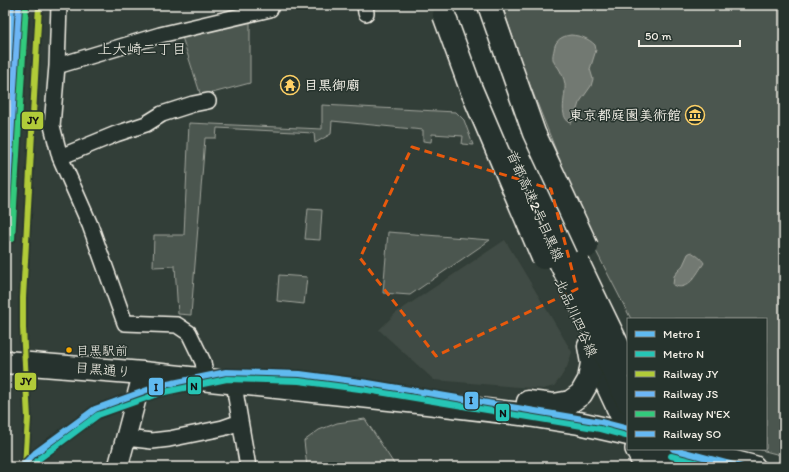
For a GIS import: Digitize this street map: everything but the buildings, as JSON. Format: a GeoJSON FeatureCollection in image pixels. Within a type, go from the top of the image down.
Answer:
{"type":"FeatureCollection","features":[{"type":"Feature","properties":{"kind":"main road"},"geometry":{"type":"LineString","coordinates":[[427,403],[503,400],[554,405],[570,402],[581,394],[589,380],[592,363],[589,346],[543,258],[471,89],[444,14],[443,5]]}},
{"type":"Feature","properties":{"kind":"main road","name":"北品川四谷線"},"geometry":{"type":"LineString","coordinates":[[443,5],[452,40],[627,429]]}},
{"type":"Feature","properties":{"kind":"main road","name":"首都高速2号目黒線"},"geometry":{"type":"LineString","coordinates":[[457,5],[476,69],[518,169],[560,262],[627,400]]}},
{"type":"Feature","properties":{"kind":"main road","name":"首都高速2号目黒線"},"geometry":{"type":"LineString","coordinates":[[475,5],[492,60],[532,162],[574,255],[627,364]]}},
{"type":"Feature","properties":{"kind":"main road"},"geometry":{"type":"LineString","coordinates":[[489,5],[534,133],[587,247],[614,315]]}},
{"type":"Feature","properties":{"kind":"main road"},"geometry":{"type":"LineString","coordinates":[[489,5],[491,18],[514,87],[559,202],[627,341]]}},
{"type":"Feature","properties":{"kind":"main road","name":"目黒通り"},"geometry":{"type":"LineString","coordinates":[[5,362],[142,373],[427,403],[521,414],[579,423],[627,434]]}},
{"type":"Feature","properties":{"kind":"main road"},"geometry":{"type":"LineString","coordinates":[[636,450],[644,467]]}},
{"type":"Feature","properties":{"kind":"main road"},"geometry":{"type":"LineString","coordinates":[[651,450],[659,467]]}},
{"type":"Feature","properties":{"kind":"main road"},"geometry":{"type":"LineString","coordinates":[[668,450],[677,467]]}},
{"type":"Feature","properties":{"kind":"main road"},"geometry":{"type":"LineString","coordinates":[[682,450],[690,467]]}},
{"type":"Feature","properties":{"kind":"main road"},"geometry":{"type":"LineString","coordinates":[[688,450],[754,467]]}},
{"type":"Feature","properties":{"kind":"street"},"geometry":{"type":"LineString","coordinates":[[59,5],[52,126],[60,157],[90,225],[126,323],[177,325],[189,333],[203,362],[206,380]]}},
{"type":"Feature","properties":{"kind":"street"},"geometry":{"type":"LineString","coordinates":[[56,66],[160,35],[270,10]]}},
{"type":"Feature","properties":{"kind":"street"},"geometry":{"type":"LineString","coordinates":[[60,157],[116,134],[146,124],[162,114],[208,101]]}},
{"type":"Feature","properties":{"kind":"street"},"geometry":{"type":"LineString","coordinates":[[118,467],[142,373]]}},
{"type":"Feature","properties":{"kind":"street"},"geometry":{"type":"LineString","coordinates":[[235,383],[248,467]]}},
{"type":"Feature","properties":{"kind":"street"},"geometry":{"type":"LineString","coordinates":[[126,438],[152,441],[169,440],[223,428],[240,422]]}},
{"type":"Feature","properties":{"kind":"highlighted area"},"geometry":{"type":"Polygon","coordinates":[[[412,147],[551,189],[577,289],[436,356],[360,258],[412,147]]]}},
{"type":"Feature","properties":{"kind":"shaded area"},"geometry":{"type":"Polygon","coordinates":[[[502,5],[784,5],[784,456],[761,450],[767,450],[767,318],[630,318],[595,249],[522,65],[502,5]]]}},
{"type":"Feature","properties":{"kind":"shaded area"},"geometry":{"type":"Polygon","coordinates":[[[250,18],[250,83],[201,96],[182,37],[250,18]]]}},
{"type":"Feature","properties":{"kind":"shaded area"},"geometry":{"type":"Polygon","coordinates":[[[571,35],[587,39],[595,45],[596,50],[590,69],[593,79],[591,86],[579,103],[574,119],[570,123],[566,120],[563,111],[565,82],[558,67],[554,63],[553,54],[557,41],[565,36],[571,35]]]}},
{"type":"Feature","properties":{"kind":"shaded area"},"geometry":{"type":"Polygon","coordinates":[[[322,105],[456,112],[464,120],[473,145],[462,144],[463,136],[432,134],[431,142],[423,141],[423,130],[332,121],[331,134],[315,143],[314,133],[217,128],[216,138],[205,138],[191,315],[178,314],[175,266],[153,267],[154,235],[184,235],[189,123],[322,129],[322,105]]]}},
{"type":"Feature","properties":{"kind":"shaded area"},"geometry":{"type":"Polygon","coordinates":[[[308,209],[322,210],[320,240],[305,239],[308,209]]]}},
{"type":"Feature","properties":{"kind":"shaded area"},"geometry":{"type":"Polygon","coordinates":[[[388,232],[490,240],[410,295],[383,293],[388,232]]]}},
{"type":"Feature","properties":{"kind":"shaded area"},"geometry":{"type":"Polygon","coordinates":[[[505,240],[572,352],[567,367],[554,386],[543,389],[434,380],[379,330],[396,313],[505,240]]]}},
{"type":"Feature","properties":{"kind":"shaded area"},"geometry":{"type":"Polygon","coordinates":[[[691,252],[704,263],[692,281],[688,284],[678,287],[673,285],[674,276],[683,265],[688,254],[691,252]]]}},
{"type":"Feature","properties":{"kind":"shaded area"},"geometry":{"type":"Polygon","coordinates":[[[279,275],[307,277],[304,304],[277,301],[279,275]]]}},
{"type":"Feature","properties":{"kind":"shaded area"},"geometry":{"type":"Polygon","coordinates":[[[365,419],[396,467],[307,467],[304,441],[319,430],[337,423],[365,419]]]}},
{"type":"Feature","properties":{"kind":"metro line","name":"I"},"geometry":{"type":"LineString","coordinates":[[21,467],[35,453],[95,409],[158,386],[226,372],[300,374],[368,383],[601,422],[627,429]]}},
{"type":"Feature","properties":{"kind":"metro line","name":"N"},"geometry":{"type":"LineString","coordinates":[[31,467],[40,458],[98,415],[160,393],[227,379],[299,381],[367,390],[600,429],[626,436]]}},
{"type":"Feature","properties":{"kind":"metro line","name":"I"},"geometry":{"type":"LineString","coordinates":[[677,450],[741,467]]}},
{"type":"Feature","properties":{"kind":"metro line","name":"N"},"geometry":{"type":"LineString","coordinates":[[671,456],[714,467]]}},
{"type":"Feature","properties":{"kind":"rail line","name":"SO"},"geometry":{"type":"LineString","coordinates":[[5,122],[12,5]]}},
{"type":"Feature","properties":{"kind":"rail line","name":"JS"},"geometry":{"type":"LineString","coordinates":[[5,239],[19,5]]}},
{"type":"Feature","properties":{"kind":"rail line","name":"N'EX"},"geometry":{"type":"LineString","coordinates":[[12,239],[26,5]]}},
{"type":"Feature","properties":{"kind":"rail line","name":"JY"},"geometry":{"type":"LineString","coordinates":[[25,467],[28,418],[23,328],[23,298],[39,5]]}},
{"type":"Feature","properties":{"kind":"place","name":"目黒御廟"},"geometry":{"type":"Point","coordinates":[290,85]}},
{"type":"Feature","properties":{"kind":"place","name":"東京都庭園美術館"},"geometry":{"type":"Point","coordinates":[695,115]}},
{"type":"Feature","properties":{"kind":"place","name":"目黒駅前"},"geometry":{"type":"Point","coordinates":[69,350]}},
{"type":"Feature","properties":{"kind":"district","name":"上大崎二丁目"},"geometry":{"type":"Point","coordinates":[142,49]}}]}
